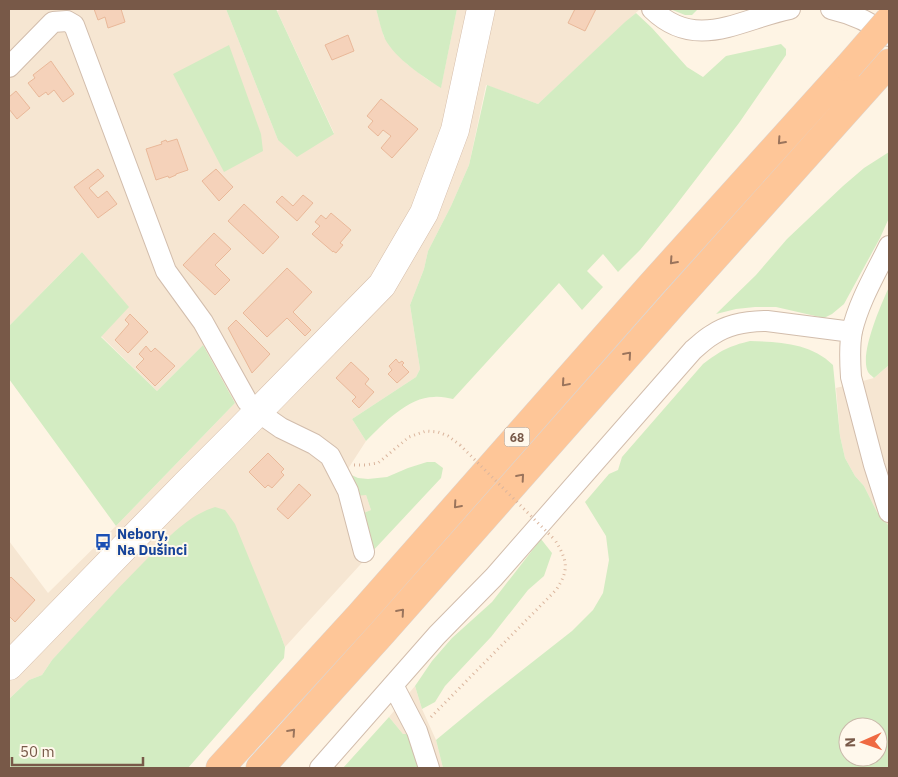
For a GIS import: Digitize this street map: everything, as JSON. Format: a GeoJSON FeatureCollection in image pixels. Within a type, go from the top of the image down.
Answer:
{"type":"FeatureCollection","features":[{"type":"Feature","properties":{"kind":"highway","name":"68"},"geometry":{"type":"LineString","coordinates":[[220,768],[360,615],[652,284],[889,20]]}},
{"type":"Feature","properties":{"kind":"highway","name":"68"},"geometry":{"type":"LineString","coordinates":[[260,768],[889,63]]}},
{"type":"Feature","properties":{"kind":"main road"},"geometry":{"type":"LineString","coordinates":[[9,666],[382,285],[424,213],[455,130],[481,9]]}},
{"type":"Feature","properties":{"kind":"street"},"geometry":{"type":"LineString","coordinates":[[652,9],[675,26],[696,31],[719,30],[790,9]]}},
{"type":"Feature","properties":{"kind":"street"},"geometry":{"type":"LineString","coordinates":[[831,9],[863,19],[878,27],[889,36]]}},
{"type":"Feature","properties":{"kind":"street"},"geometry":{"type":"LineString","coordinates":[[9,67],[53,22],[67,15],[74,25],[166,271],[203,322],[246,401],[281,428],[314,444],[330,456],[348,491],[364,552]]}},
{"type":"Feature","properties":{"kind":"street"},"geometry":{"type":"LineString","coordinates":[[889,246],[863,298],[852,332],[850,347],[851,377],[874,465],[889,512]]}},
{"type":"Feature","properties":{"kind":"street"},"geometry":{"type":"LineString","coordinates":[[320,768],[436,635],[494,577],[693,350],[714,334],[734,325],[754,321],[767,320],[852,332]]}},
{"type":"Feature","properties":{"kind":"street"},"geometry":{"type":"LineString","coordinates":[[393,685],[417,731],[429,768]]}},
{"type":"Feature","properties":{"kind":"path"},"geometry":{"type":"LineString","coordinates":[[330,456],[355,465],[378,463],[409,437],[426,431],[438,432],[448,436],[460,445],[555,540],[566,564],[564,578],[556,590],[417,731]]}},
{"type":"Feature","properties":{"kind":"shaded area"},"geometry":{"type":"Polygon","coordinates":[[[9,9],[226,9],[278,140],[334,133],[277,11],[283,9],[376,9],[384,37],[407,64],[441,87],[457,9],[640,9],[538,104],[486,85],[469,165],[428,251],[424,269],[410,305],[420,369],[416,377],[352,419],[366,441],[346,472],[366,495],[371,510],[361,514],[370,554],[285,647],[281,636],[131,576],[52,660],[42,675],[29,680],[9,699],[9,541],[48,593],[235,403],[203,345],[157,391],[101,336],[128,307],[82,252],[9,326],[9,9]]]}},
{"type":"Feature","properties":{"kind":"shaded area"},"geometry":{"type":"Polygon","coordinates":[[[889,365],[889,526],[877,512],[864,486],[855,476],[845,458],[840,436],[836,388],[874,378],[889,365]]]}},
{"type":"Feature","properties":{"kind":"shaded area"},"geometry":{"type":"Polygon","coordinates":[[[415,686],[422,709],[436,740],[443,768],[418,768],[415,754],[403,734],[389,717],[415,686]]]}},
{"type":"Feature","properties":{"kind":"green space"},"geometry":{"type":"Polygon","coordinates":[[[226,9],[276,9],[334,134],[297,157],[278,140],[226,9]]]}},
{"type":"Feature","properties":{"kind":"green space"},"geometry":{"type":"Polygon","coordinates":[[[376,9],[457,9],[441,88],[410,66],[390,46],[385,39],[376,9]]]}},
{"type":"Feature","properties":{"kind":"green space"},"geometry":{"type":"Polygon","coordinates":[[[670,9],[698,9],[692,15],[685,15],[670,9]]]}},
{"type":"Feature","properties":{"kind":"green space"},"geometry":{"type":"Polygon","coordinates":[[[636,13],[687,67],[703,77],[726,56],[781,44],[786,49],[786,55],[739,123],[640,250],[618,272],[603,254],[587,271],[603,287],[582,310],[559,283],[453,399],[436,397],[415,401],[397,413],[366,441],[352,419],[416,377],[420,369],[410,305],[424,269],[428,251],[469,165],[487,85],[538,104],[636,13]]]}},
{"type":"Feature","properties":{"kind":"green space"},"geometry":{"type":"Polygon","coordinates":[[[229,45],[261,134],[263,151],[224,172],[173,74],[229,45]]]}},
{"type":"Feature","properties":{"kind":"green space"},"geometry":{"type":"Polygon","coordinates":[[[889,152],[889,218],[844,304],[824,318],[776,307],[736,309],[716,314],[756,275],[787,239],[843,186],[864,168],[889,152]]]}},
{"type":"Feature","properties":{"kind":"green space"},"geometry":{"type":"Polygon","coordinates":[[[82,252],[129,307],[101,337],[157,391],[203,345],[235,403],[116,526],[9,379],[9,326],[82,252]]]}},
{"type":"Feature","properties":{"kind":"green space"},"geometry":{"type":"Polygon","coordinates":[[[889,287],[889,365],[874,378],[868,372],[866,354],[872,329],[889,287]]]}},
{"type":"Feature","properties":{"kind":"green space"},"geometry":{"type":"Polygon","coordinates":[[[750,341],[784,343],[815,352],[833,365],[840,436],[845,458],[855,476],[864,486],[877,512],[889,526],[889,768],[443,768],[436,740],[572,631],[593,610],[603,593],[609,560],[606,536],[585,502],[609,474],[618,470],[622,457],[703,364],[730,347],[750,341]]]}},
{"type":"Feature","properties":{"kind":"green space"},"geometry":{"type":"Polygon","coordinates":[[[427,462],[435,462],[443,468],[441,478],[370,554],[361,514],[371,510],[366,495],[355,496],[345,472],[358,478],[387,477],[427,462]]]}},
{"type":"Feature","properties":{"kind":"green space"},"geometry":{"type":"Polygon","coordinates":[[[215,507],[225,510],[235,524],[281,636],[285,647],[284,658],[188,768],[9,768],[9,699],[29,680],[42,675],[52,660],[167,539],[194,517],[215,507]]]}},
{"type":"Feature","properties":{"kind":"green space"},"geometry":{"type":"Polygon","coordinates":[[[541,539],[552,553],[544,576],[528,590],[491,637],[445,686],[435,702],[422,709],[415,686],[432,661],[452,638],[492,602],[541,539]]]}},
{"type":"Feature","properties":{"kind":"green space"},"geometry":{"type":"Polygon","coordinates":[[[389,717],[403,734],[408,734],[418,768],[343,768],[389,717]]]}},
{"type":"Feature","properties":{"kind":"building"},"geometry":{"type":"Polygon","coordinates":[[[94,9],[121,9],[125,22],[108,28],[105,17],[98,20],[94,9]]]}},
{"type":"Feature","properties":{"kind":"building"},"geometry":{"type":"Polygon","coordinates":[[[575,9],[596,9],[585,31],[568,23],[575,9]]]}},
{"type":"Feature","properties":{"kind":"building"},"geometry":{"type":"Polygon","coordinates":[[[348,35],[354,51],[332,60],[325,45],[348,35]]]}},
{"type":"Feature","properties":{"kind":"building"},"geometry":{"type":"Polygon","coordinates":[[[51,61],[74,94],[63,102],[54,90],[48,95],[46,92],[39,97],[28,83],[35,78],[33,75],[51,61]]]}},
{"type":"Feature","properties":{"kind":"building"},"geometry":{"type":"Polygon","coordinates":[[[16,91],[30,108],[17,119],[9,109],[9,97],[16,91]]]}},
{"type":"Feature","properties":{"kind":"building"},"geometry":{"type":"Polygon","coordinates":[[[381,99],[418,129],[392,158],[381,148],[391,136],[383,130],[378,136],[368,127],[373,121],[367,116],[381,99]]]}},
{"type":"Feature","properties":{"kind":"building"},"geometry":{"type":"Polygon","coordinates":[[[177,139],[188,170],[169,178],[168,176],[156,180],[146,149],[162,144],[161,142],[166,140],[167,142],[177,139]]]}},
{"type":"Feature","properties":{"kind":"building"},"geometry":{"type":"Polygon","coordinates":[[[98,169],[104,176],[89,188],[98,198],[107,191],[117,204],[98,218],[74,187],[98,169]]]}},
{"type":"Feature","properties":{"kind":"building"},"geometry":{"type":"Polygon","coordinates":[[[216,169],[233,187],[219,201],[202,181],[216,169]]]}},
{"type":"Feature","properties":{"kind":"building"},"geometry":{"type":"Polygon","coordinates":[[[303,195],[313,203],[297,221],[276,202],[282,196],[293,206],[303,195]]]}},
{"type":"Feature","properties":{"kind":"building"},"geometry":{"type":"Polygon","coordinates":[[[244,204],[279,237],[263,254],[228,221],[244,204]]]}},
{"type":"Feature","properties":{"kind":"building"},"geometry":{"type":"Polygon","coordinates":[[[331,213],[351,230],[340,243],[343,245],[336,253],[312,234],[320,226],[315,222],[321,215],[326,219],[331,213]]]}},
{"type":"Feature","properties":{"kind":"building"},"geometry":{"type":"Polygon","coordinates":[[[214,233],[231,249],[215,265],[230,280],[215,295],[183,265],[214,233]]]}},
{"type":"Feature","properties":{"kind":"building"},"geometry":{"type":"Polygon","coordinates":[[[287,268],[312,292],[293,312],[311,330],[305,336],[287,318],[267,337],[243,313],[287,268]]]}},
{"type":"Feature","properties":{"kind":"building"},"geometry":{"type":"Polygon","coordinates":[[[130,314],[148,332],[128,353],[115,340],[129,324],[125,320],[130,314]]]}},
{"type":"Feature","properties":{"kind":"building"},"geometry":{"type":"Polygon","coordinates":[[[236,320],[270,354],[252,373],[228,328],[236,320]]]}},
{"type":"Feature","properties":{"kind":"building"},"geometry":{"type":"Polygon","coordinates":[[[146,346],[151,352],[155,348],[175,366],[155,386],[136,367],[144,359],[139,354],[146,346]]]}},
{"type":"Feature","properties":{"kind":"building"},"geometry":{"type":"Polygon","coordinates":[[[396,359],[399,363],[402,361],[404,363],[402,365],[409,372],[397,383],[388,374],[392,370],[389,366],[396,359]]]}},
{"type":"Feature","properties":{"kind":"building"},"geometry":{"type":"Polygon","coordinates":[[[351,362],[369,379],[365,384],[374,392],[359,408],[352,401],[356,397],[336,378],[351,362]]]}},
{"type":"Feature","properties":{"kind":"building"},"geometry":{"type":"Polygon","coordinates":[[[268,453],[284,469],[281,472],[284,475],[272,488],[268,485],[265,488],[249,472],[268,453]]]}},
{"type":"Feature","properties":{"kind":"building"},"geometry":{"type":"Polygon","coordinates":[[[299,484],[311,495],[288,519],[277,509],[299,484]]]}},
{"type":"Feature","properties":{"kind":"building"},"geometry":{"type":"Polygon","coordinates":[[[11,577],[35,600],[15,622],[9,616],[9,579],[11,577]]]}},
{"type":"Feature","properties":{"kind":"place","name":"Nebory, Na Dušinci"},"geometry":{"type":"Point","coordinates":[103,542]}}]}
